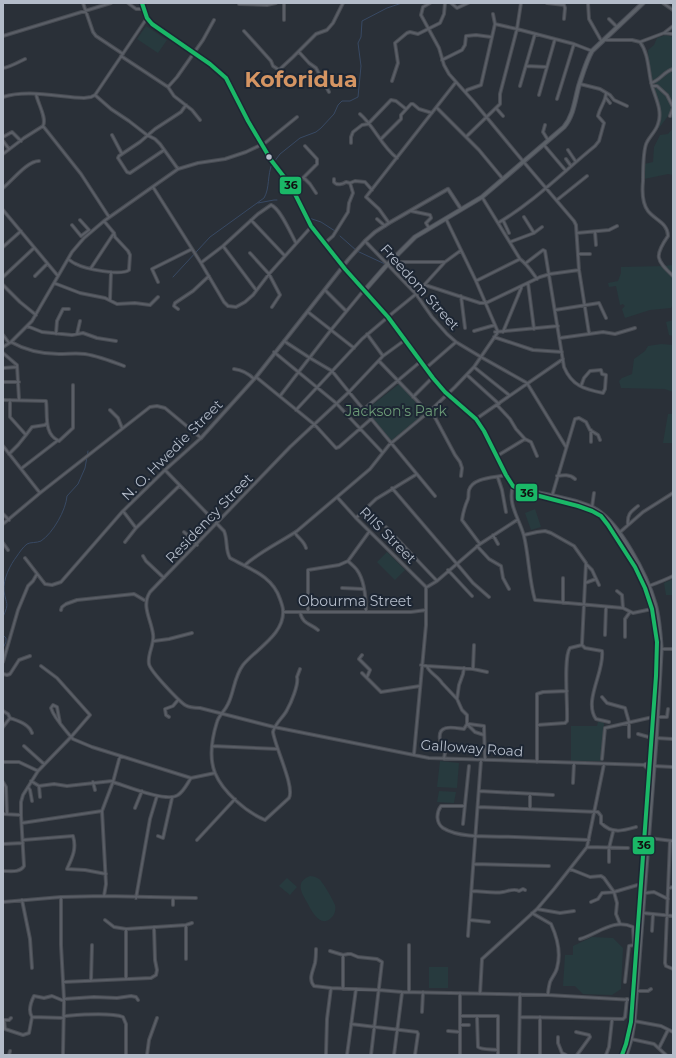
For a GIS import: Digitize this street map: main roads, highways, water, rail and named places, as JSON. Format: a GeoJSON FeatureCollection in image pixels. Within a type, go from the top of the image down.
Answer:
{"type":"FeatureCollection","features":[{"type":"Feature","properties":{"kind":"main road"},"geometry":{"type":"LineString","coordinates":[[142,3],[147,18],[158,29],[226,78],[262,145],[299,200],[311,226],[389,317],[426,368],[448,394]]}},
{"type":"Feature","properties":{"kind":"main road"},"geometry":{"type":"LineString","coordinates":[[365,290],[415,237],[482,197],[549,141],[568,121],[572,114],[580,84],[592,52],[643,3]]}},
{"type":"Feature","properties":{"kind":"main road"},"geometry":{"type":"LineString","coordinates":[[406,339],[420,362],[433,378],[448,394],[476,419],[484,431],[513,486],[524,492],[578,504],[601,516],[608,525],[647,587],[656,631],[656,705]]}},
{"type":"Feature","properties":{"kind":"main road"},"geometry":{"type":"LineString","coordinates":[[540,495],[552,496],[592,508],[604,515],[619,533],[633,555],[655,604],[661,649],[655,717],[648,838],[643,894],[636,945],[636,987],[630,1029],[622,1055]]}},
{"type":"Feature","properties":{"kind":"main road"},"geometry":{"type":"LineString","coordinates":[[626,1055],[631,1039],[634,1021],[643,913],[642,884],[650,770],[652,765],[651,759],[654,738]]}},
{"type":"Feature","properties":{"kind":"main road"},"geometry":{"type":"LineString","coordinates":[[650,770],[645,765],[649,763],[651,759]]}},
{"type":"Feature","properties":{"kind":"waterway"},"geometry":{"type":"LineString","coordinates":[[274,162],[280,154],[300,138],[316,132],[321,128],[334,114],[338,105],[342,101],[350,101],[358,97],[361,66],[358,43],[361,37],[362,21],[387,8],[402,3]]}},
{"type":"Feature","properties":{"kind":"waterway"},"geometry":{"type":"LineString","coordinates":[[173,277],[210,237],[264,198],[272,164]]}},
{"type":"Feature","properties":{"kind":"waterway"},"geometry":{"type":"LineString","coordinates":[[258,203],[277,200]]}},
{"type":"Feature","properties":{"kind":"waterway"},"geometry":{"type":"LineString","coordinates":[[309,218],[321,222],[335,231]]}},
{"type":"Feature","properties":{"kind":"waterway"},"geometry":{"type":"LineString","coordinates":[[340,236],[357,251],[385,264]]}},
{"type":"Feature","properties":{"kind":"waterway"},"geometry":{"type":"LineString","coordinates":[[3,617],[7,606],[4,586],[6,577],[14,560],[28,543],[41,541],[50,533],[64,508],[67,496],[78,484],[85,468],[88,451]]}},
{"type":"Feature","properties":{"kind":"waterway"},"geometry":{"type":"LineString","coordinates":[[3,635],[6,638],[3,648]]}},
{"type":"Feature","properties":{"kind":"district","name":"Koforidua"},"geometry":{"type":"Point","coordinates":[301,79]}},
{"type":"Feature","properties":{"kind":"park label","name":"Jackson's Park"},"geometry":{"type":"Point","coordinates":[396,411]}}]}
